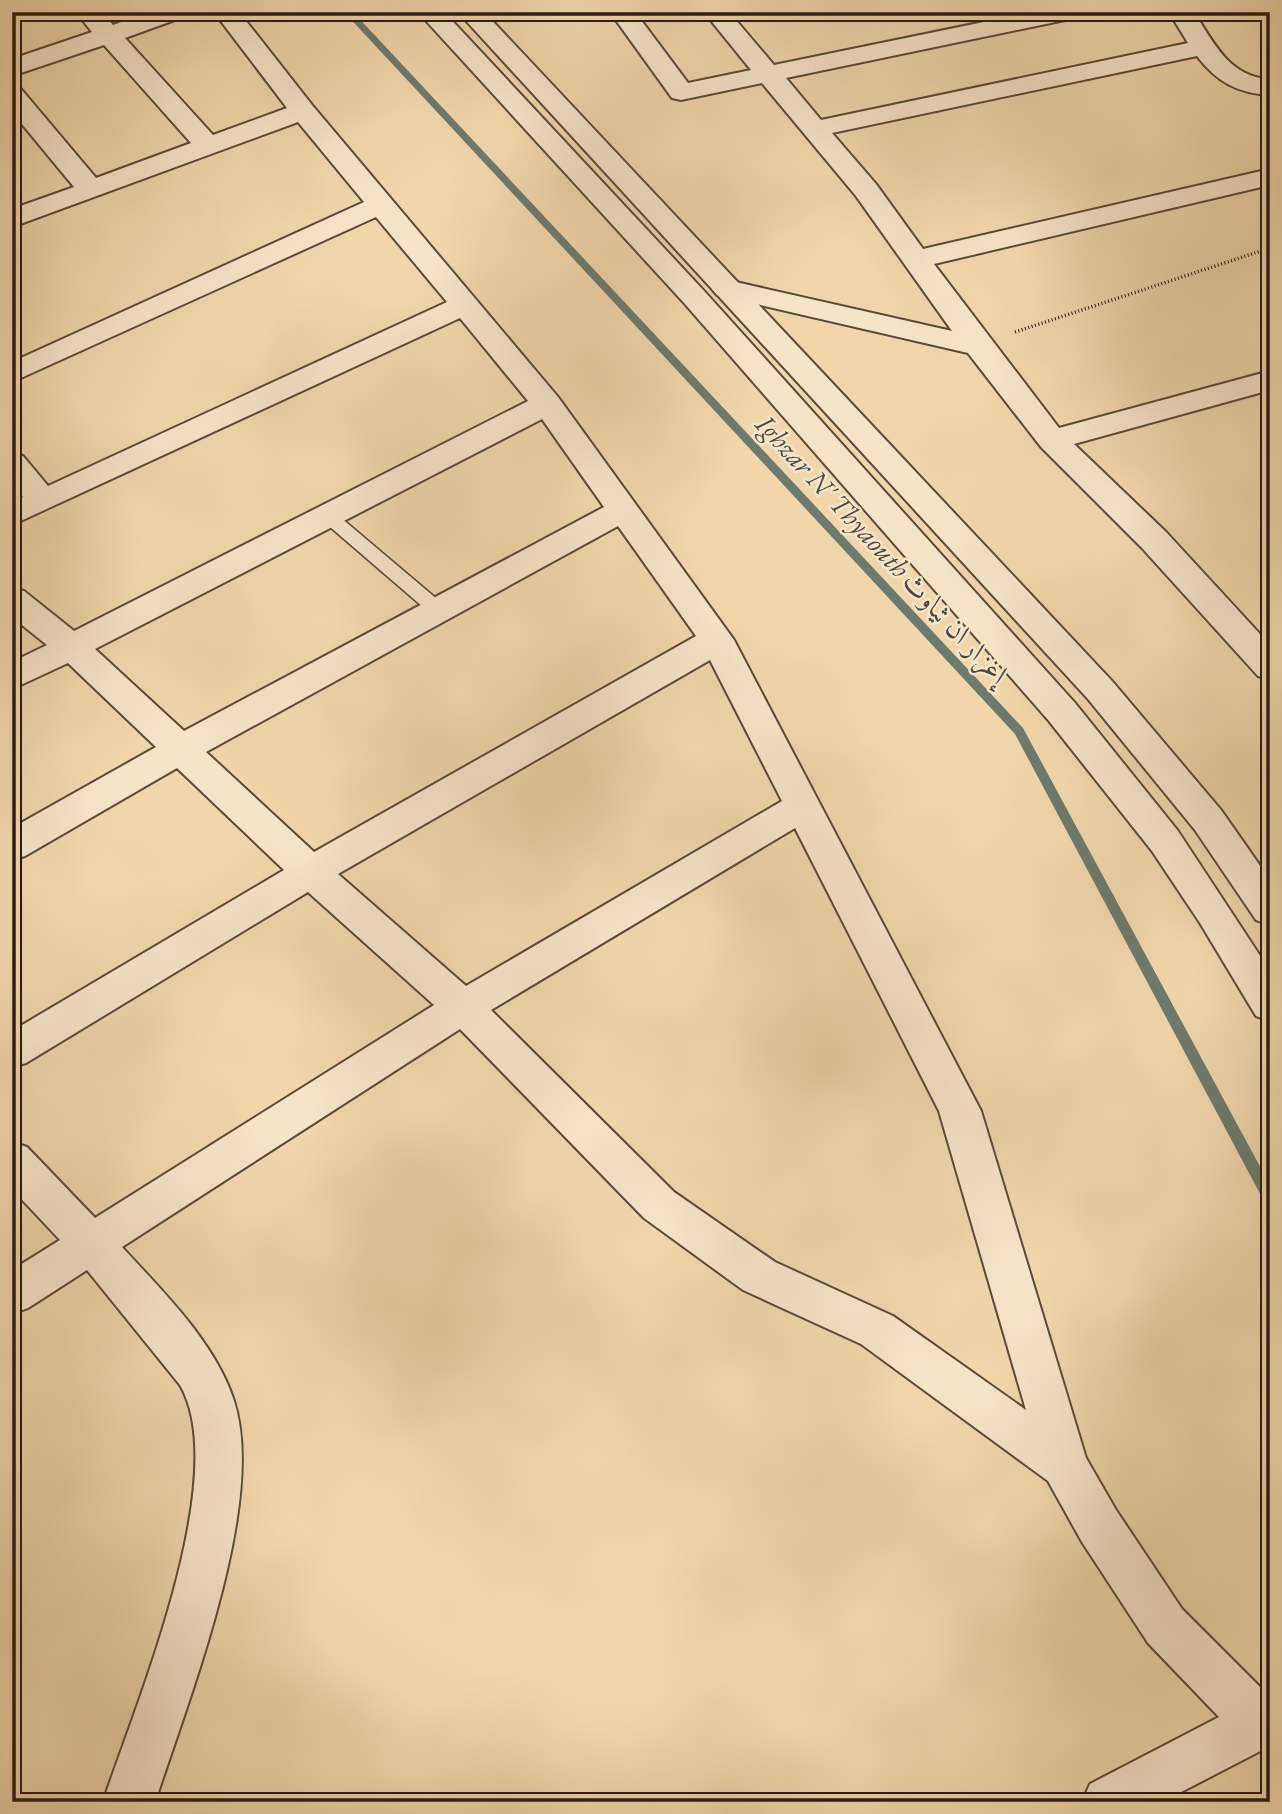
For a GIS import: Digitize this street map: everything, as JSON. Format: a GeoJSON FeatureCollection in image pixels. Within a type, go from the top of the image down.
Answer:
{"type":"FeatureCollection","features":[{"type":"Feature","properties":{"kind":"street"},"geometry":{"type":"LineString","coordinates":[[88,12],[207,145]]}},
{"type":"Feature","properties":{"kind":"street"},"geometry":{"type":"LineString","coordinates":[[12,68],[174,12]]}},
{"type":"Feature","properties":{"kind":"street"},"geometry":{"type":"LineString","coordinates":[[226,12],[303,111],[547,404],[717,640],[960,1111],[1065,1465],[1099,1526],[1165,1626],[1265,1721],[1108,1802]]}},
{"type":"Feature","properties":{"kind":"street"},"geometry":{"type":"LineString","coordinates":[[430,12],[695,298],[1062,712],[1165,841],[1214,913],[1270,1005]]}},
{"type":"Feature","properties":{"kind":"street"},"geometry":{"type":"LineString","coordinates":[[470,12],[1100,690],[1208,820],[1270,910]]}},
{"type":"Feature","properties":{"kind":"street"},"geometry":{"type":"LineString","coordinates":[[622,12],[681,92],[766,72],[1070,12]]}},
{"type":"Feature","properties":{"kind":"street"},"geometry":{"type":"LineString","coordinates":[[716,12],[866,190],[914,260],[1052,440],[1154,540],[1270,667]]}},
{"type":"Feature","properties":{"kind":"street"},"geometry":{"type":"LineString","coordinates":[[1181,12],[1205,47],[1235,82],[1251,88],[1270,87]]}},
{"type":"Feature","properties":{"kind":"street"},"geometry":{"type":"LineString","coordinates":[[815,129],[1205,47]]}},
{"type":"Feature","properties":{"kind":"street"},"geometry":{"type":"LineString","coordinates":[[12,95],[90,189]]}},
{"type":"Feature","properties":{"kind":"street"},"geometry":{"type":"LineString","coordinates":[[12,219],[303,111]]}},
{"type":"Feature","properties":{"kind":"street"},"geometry":{"type":"LineString","coordinates":[[914,260],[1270,177]]}},
{"type":"Feature","properties":{"kind":"street"},"geometry":{"type":"LineString","coordinates":[[12,373],[382,204]]}},
{"type":"Feature","properties":{"kind":"street"},"geometry":{"type":"LineString","coordinates":[[727,289],[978,346]]}},
{"type":"Feature","properties":{"kind":"street"},"geometry":{"type":"LineString","coordinates":[[12,515],[464,305]]}},
{"type":"Feature","properties":{"kind":"street"},"geometry":{"type":"LineString","coordinates":[[1052,440],[1270,380]]}},
{"type":"Feature","properties":{"kind":"street"},"geometry":{"type":"LineString","coordinates":[[12,677],[547,404]]}},
{"type":"Feature","properties":{"kind":"street"},"geometry":{"type":"LineString","coordinates":[[12,463],[42,500]]}},
{"type":"Feature","properties":{"kind":"street"},"geometry":{"type":"LineString","coordinates":[[12,846],[181,749],[623,510]]}},
{"type":"Feature","properties":{"kind":"street"},"geometry":{"type":"LineString","coordinates":[[12,599],[72,647],[311,872],[463,1007],[659,1205],[760,1276],[877,1331],[1065,1465]]}},
{"type":"Feature","properties":{"kind":"street"},"geometry":{"type":"LineString","coordinates":[[12,1051],[311,872],[717,640]]}},
{"type":"Feature","properties":{"kind":"street"},"geometry":{"type":"LineString","coordinates":[[12,1294],[463,1007],[803,806]]}},
{"type":"Feature","properties":{"kind":"street"},"geometry":{"type":"LineString","coordinates":[[12,1160],[140,1299],[199,1373],[213,1404],[220,1460],[215,1521],[129,1802]]}},
{"type":"Feature","properties":{"kind":"lane"},"geometry":{"type":"LineString","coordinates":[[328,516],[437,609]]}},
{"type":"Feature","properties":{"kind":"path"},"geometry":{"type":"LineString","coordinates":[[978,346],[1270,248]]}},
{"type":"Feature","properties":{"kind":"waterway","name":"Ighzar N' Thyaouth إغزار ان ثياوث"},"geometry":{"type":"LineString","coordinates":[[348,12],[1019,731],[1270,1199]]}}]}
